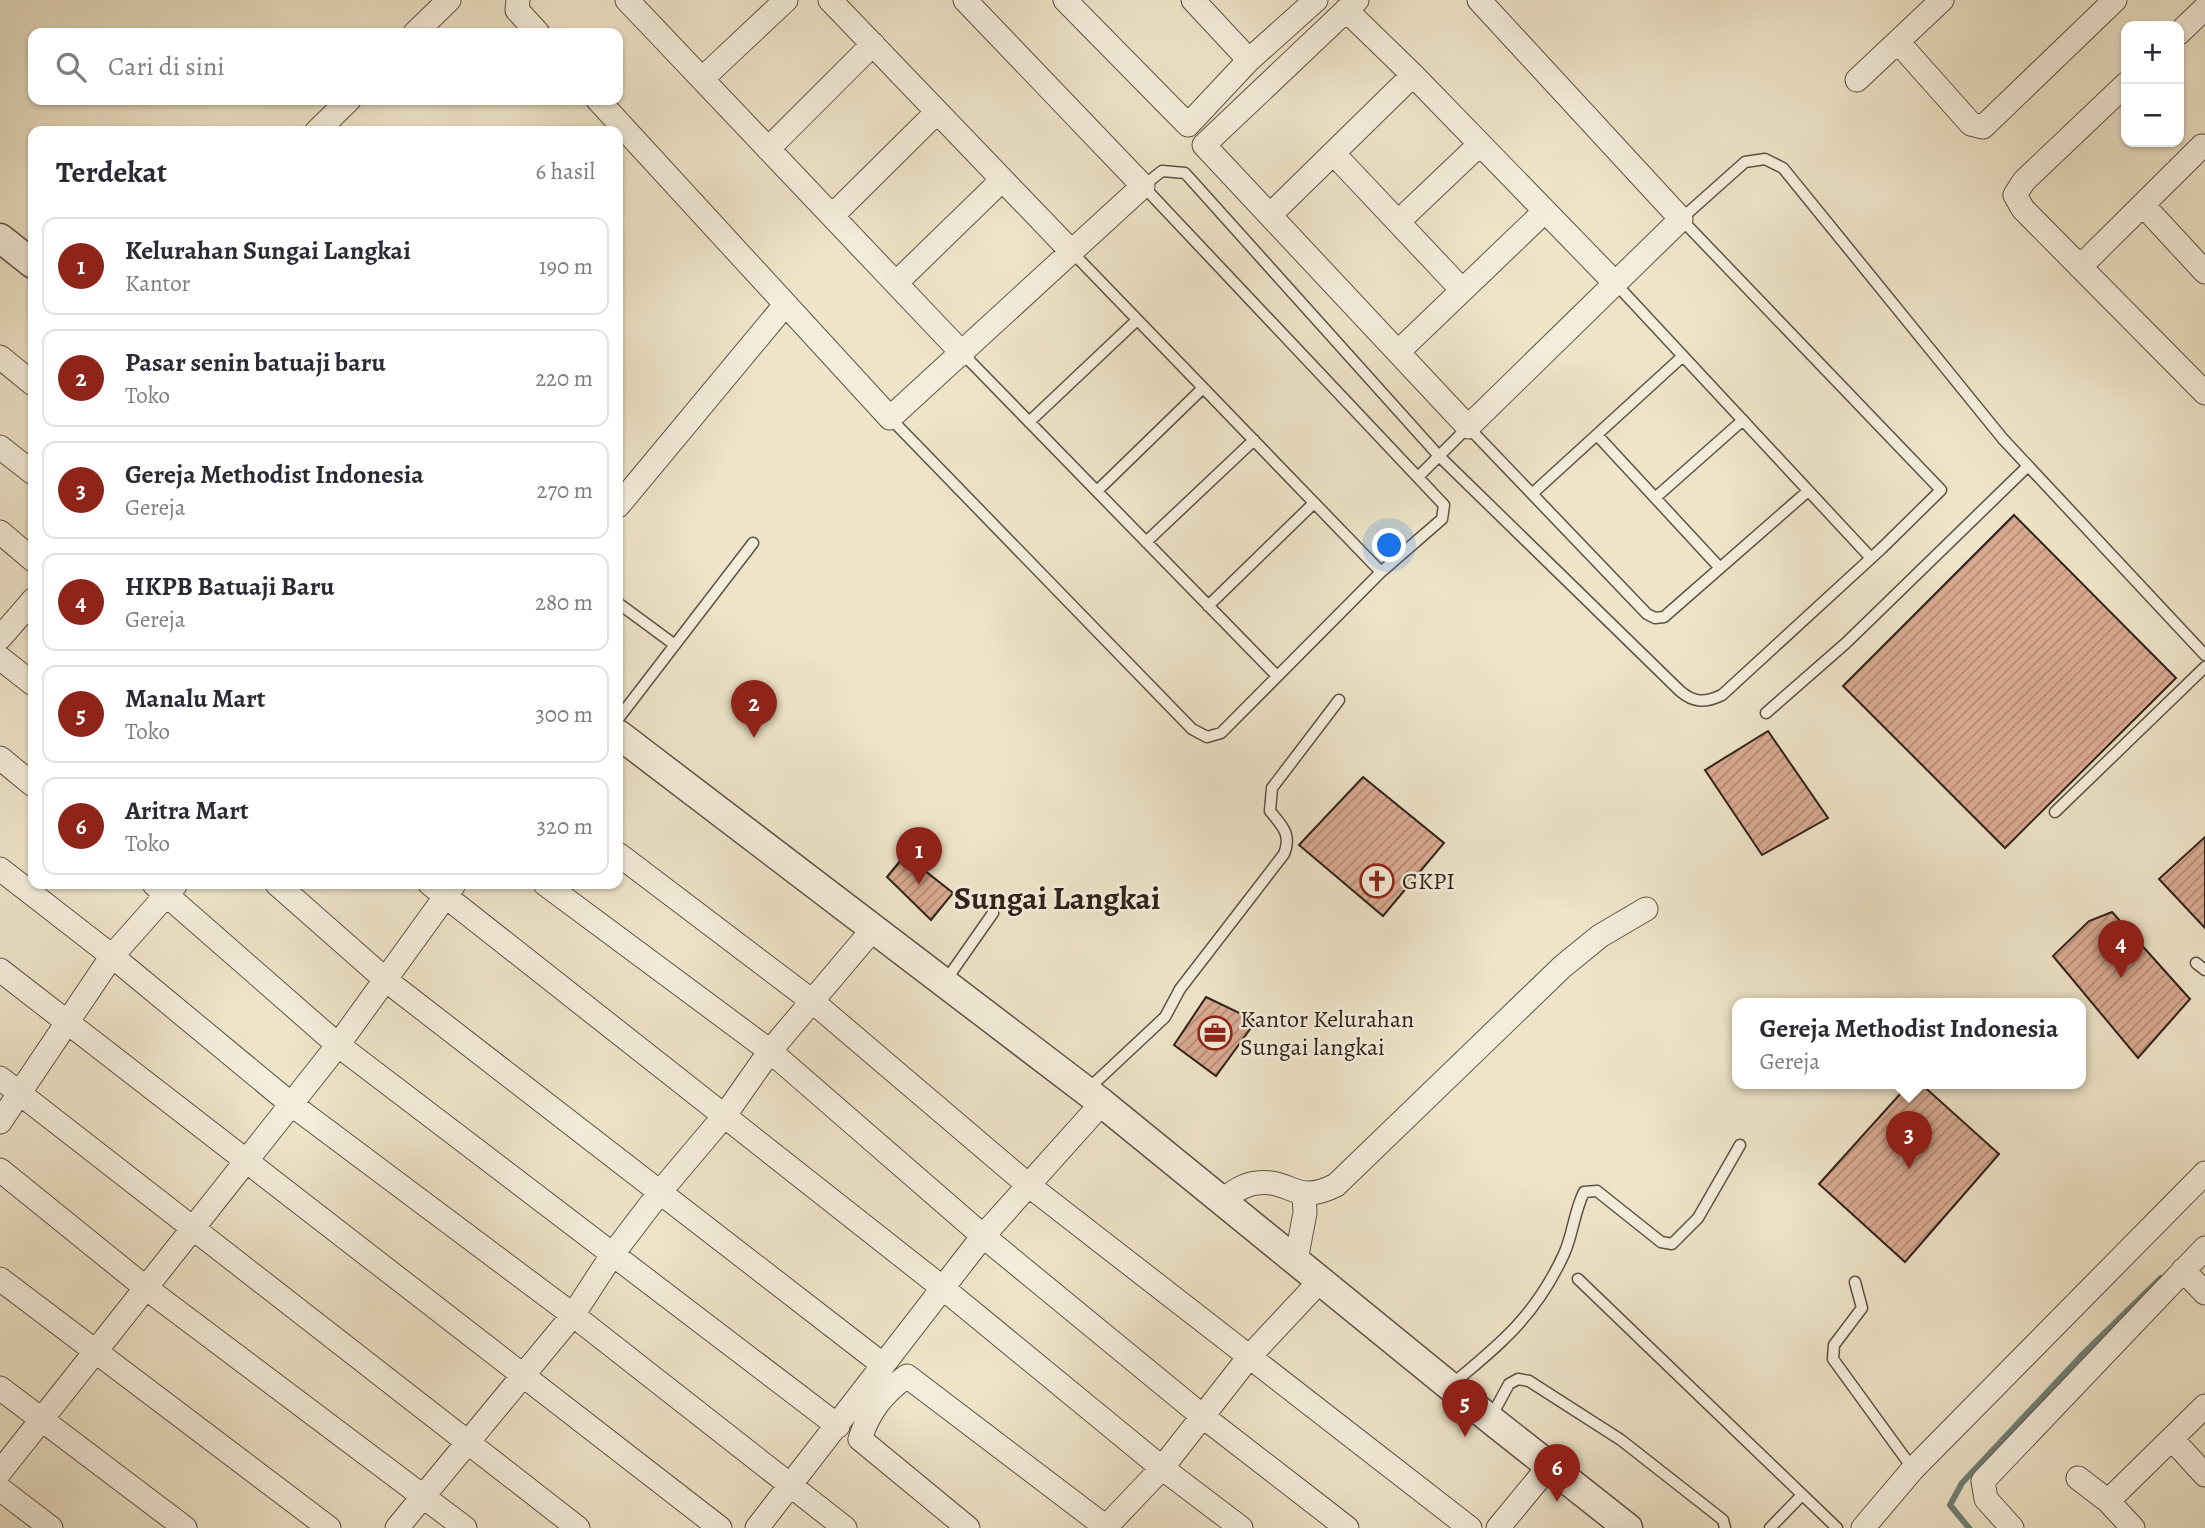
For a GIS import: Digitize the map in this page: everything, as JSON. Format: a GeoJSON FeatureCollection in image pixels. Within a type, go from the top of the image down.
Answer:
{"type":"FeatureCollection","features":[{"type":"Feature","properties":{"kind":"street"},"geometry":{"type":"LineString","coordinates":[[420,28],[449,0]]}},
{"type":"Feature","properties":{"kind":"street"},"geometry":{"type":"LineString","coordinates":[[518,0],[517,9],[534,28]]}},
{"type":"Feature","properties":{"kind":"street"},"geometry":{"type":"LineString","coordinates":[[627,0],[963,354]]}},
{"type":"Feature","properties":{"kind":"street"},"geometry":{"type":"LineString","coordinates":[[702,79],[786,0]]}},
{"type":"Feature","properties":{"kind":"street"},"geometry":{"type":"LineString","coordinates":[[830,0],[1070,250]]}},
{"type":"Feature","properties":{"kind":"street"},"geometry":{"type":"LineString","coordinates":[[623,128],[890,418],[963,354],[1070,250],[1143,186],[965,0]]}},
{"type":"Feature","properties":{"kind":"street"},"geometry":{"type":"LineString","coordinates":[[1065,0],[1188,125],[1249,60],[1316,0]]}},
{"type":"Feature","properties":{"kind":"street"},"geometry":{"type":"LineString","coordinates":[[1479,0],[1681,219],[1468,427],[1204,145],[1351,5],[1413,75],[1615,283]]}},
{"type":"Feature","properties":{"kind":"street"},"geometry":{"type":"LineString","coordinates":[[1857,80],[1942,0]]}},
{"type":"Feature","properties":{"kind":"street"},"geometry":{"type":"LineString","coordinates":[[1898,42],[1971,124],[1983,127],[2115,0]]}},
{"type":"Feature","properties":{"kind":"street"},"geometry":{"type":"LineString","coordinates":[[1195,1],[1249,60]]}},
{"type":"Feature","properties":{"kind":"street"},"geometry":{"type":"LineString","coordinates":[[2184,28],[2205,8]]}},
{"type":"Feature","properties":{"kind":"street"},"geometry":{"type":"LineString","coordinates":[[768,149],[873,44]]}},
{"type":"Feature","properties":{"kind":"street"},"geometry":{"type":"LineString","coordinates":[[1271,214],[1413,75]]}},
{"type":"Feature","properties":{"kind":"street"},"geometry":{"type":"LineString","coordinates":[[2121,89],[2024,181],[2015,195],[2022,209],[2205,393]]}},
{"type":"Feature","properties":{"kind":"street"},"geometry":{"type":"LineString","coordinates":[[322,126],[344,105]]}},
{"type":"Feature","properties":{"kind":"street"},"geometry":{"type":"LineString","coordinates":[[603,105],[622,126]]}},
{"type":"Feature","properties":{"kind":"street"},"geometry":{"type":"LineString","coordinates":[[832,216],[937,111]]}},
{"type":"Feature","properties":{"kind":"street"},"geometry":{"type":"LineString","coordinates":[[1398,222],[1480,144]]}},
{"type":"Feature","properties":{"kind":"street"},"geometry":{"type":"LineString","coordinates":[[2080,267],[2204,146]]}},
{"type":"Feature","properties":{"kind":"street"},"geometry":{"type":"LineString","coordinates":[[1333,153],[1462,290]]}},
{"type":"Feature","properties":{"kind":"street"},"geometry":{"type":"LineString","coordinates":[[896,283],[1002,180]]}},
{"type":"Feature","properties":{"kind":"street"},"geometry":{"type":"LineString","coordinates":[[2143,205],[2205,272]]}},
{"type":"Feature","properties":{"kind":"street"},"geometry":{"type":"LineString","coordinates":[[1399,351],[1545,211]]}},
{"type":"Feature","properties":{"kind":"street"},"geometry":{"type":"LineString","coordinates":[[0,238],[28,260]]}},
{"type":"Feature","properties":{"kind":"street"},"geometry":{"type":"LineString","coordinates":[[623,500],[785,306]]}},
{"type":"Feature","properties":{"kind":"street"},"geometry":{"type":"LineString","coordinates":[[0,357],[28,380]]}},
{"type":"Feature","properties":{"kind":"street"},"geometry":{"type":"LineString","coordinates":[[0,447],[28,469]]}},
{"type":"Feature","properties":{"kind":"street"},"geometry":{"type":"LineString","coordinates":[[0,532],[28,556]]}},
{"type":"Feature","properties":{"kind":"street"},"geometry":{"type":"LineString","coordinates":[[0,638],[28,606]]}},
{"type":"Feature","properties":{"kind":"street"},"geometry":{"type":"LineString","coordinates":[[0,658],[28,680]]}},
{"type":"Feature","properties":{"kind":"street"},"geometry":{"type":"LineString","coordinates":[[623,738],[1094,1097],[1628,1528]]}},
{"type":"Feature","properties":{"kind":"street"},"geometry":{"type":"LineString","coordinates":[[0,758],[28,781]]}},
{"type":"Feature","properties":{"kind":"street"},"geometry":{"type":"LineString","coordinates":[[623,858],[812,1001],[1027,1184],[1470,1528]]}},
{"type":"Feature","properties":{"kind":"street"},"geometry":{"type":"LineString","coordinates":[[0,869],[112,956],[291,1104],[573,1315],[845,1528]]}},
{"type":"Feature","properties":{"kind":"street"},"geometry":{"type":"LineString","coordinates":[[0,1122],[112,956],[164,889]]}},
{"type":"Feature","properties":{"kind":"street"},"geometry":{"type":"LineString","coordinates":[[168,889],[338,1045],[838,1426]]}},
{"type":"Feature","properties":{"kind":"street"},"geometry":{"type":"LineString","coordinates":[[283,889],[387,981],[882,1363]]}},
{"type":"Feature","properties":{"kind":"street"},"geometry":{"type":"LineString","coordinates":[[0,1472],[387,981],[442,889]]}},
{"type":"Feature","properties":{"kind":"street"},"geometry":{"type":"LineString","coordinates":[[444,889],[944,1289],[1161,1468],[1241,1528]]}},
{"type":"Feature","properties":{"kind":"street"},"geometry":{"type":"LineString","coordinates":[[552,889],[771,1051],[983,1236],[1201,1415],[1347,1528]]}},
{"type":"Feature","properties":{"kind":"street"},"geometry":{"type":"LineString","coordinates":[[1223,1199],[1240,1188],[1259,1182],[1314,1195],[1336,1185],[1562,967],[1600,936],[1646,909]]}},
{"type":"Feature","properties":{"kind":"street"},"geometry":{"type":"LineString","coordinates":[[397,1528],[573,1315],[612,1255],[660,1192],[725,1115],[771,1051],[874,928]]}},
{"type":"Feature","properties":{"kind":"street"},"geometry":{"type":"LineString","coordinates":[[0,970],[720,1528]]}},
{"type":"Feature","properties":{"kind":"street"},"geometry":{"type":"LineString","coordinates":[[0,1078],[578,1528]]}},
{"type":"Feature","properties":{"kind":"street"},"geometry":{"type":"LineString","coordinates":[[757,1528],[838,1426],[882,1363],[944,1289],[1094,1097]]}},
{"type":"Feature","properties":{"kind":"street"},"geometry":{"type":"LineString","coordinates":[[0,1170],[146,1288],[466,1528]]}},
{"type":"Feature","properties":{"kind":"street"},"geometry":{"type":"LineString","coordinates":[[1863,1528],[1913,1469],[2205,1173]]}},
{"type":"Feature","properties":{"kind":"street"},"geometry":{"type":"LineString","coordinates":[[1296,1260],[1306,1213],[1304,1194]]}},
{"type":"Feature","properties":{"kind":"street"},"geometry":{"type":"LineString","coordinates":[[2011,1528],[1986,1499],[1983,1481],[2205,1248]]}},
{"type":"Feature","properties":{"kind":"street"},"geometry":{"type":"LineString","coordinates":[[2183,1270],[2205,1293]]}},
{"type":"Feature","properties":{"kind":"street"},"geometry":{"type":"LineString","coordinates":[[0,1279],[329,1528]]}},
{"type":"Feature","properties":{"kind":"street"},"geometry":{"type":"LineString","coordinates":[[968,1528],[860,1440],[866,1419],[886,1391],[907,1376],[1106,1528],[1161,1468],[1249,1357],[1320,1280]]}},
{"type":"Feature","properties":{"kind":"street"},"geometry":{"type":"LineString","coordinates":[[0,1388],[185,1528]]}},
{"type":"Feature","properties":{"kind":"street"},"geometry":{"type":"LineString","coordinates":[[2108,1501],[2205,1406]]}},
{"type":"Feature","properties":{"kind":"street"},"geometry":{"type":"LineString","coordinates":[[2172,1439],[2205,1475]]}},
{"type":"Feature","properties":{"kind":"street"},"geometry":{"type":"LineString","coordinates":[[1498,1528],[1550,1465]]}},
{"type":"Feature","properties":{"kind":"street"},"geometry":{"type":"LineString","coordinates":[[2078,1478],[2108,1501],[2133,1528]]}},
{"type":"Feature","properties":{"kind":"street"},"geometry":{"type":"LineString","coordinates":[[0,1489],[51,1528]]}},
{"type":"Feature","properties":{"kind":"lane"},"geometry":{"type":"LineString","coordinates":[[890,418],[1199,735],[1207,737],[1221,733],[1381,572],[1444,516],[1441,500],[1143,186],[1168,170],[1185,173],[1439,456],[1680,691],[1689,699],[1701,702],[1723,695],[1941,490],[1681,219],[1745,162],[1765,159],[1775,163],[2028,466],[2205,655]]}},
{"type":"Feature","properties":{"kind":"lane"},"geometry":{"type":"LineString","coordinates":[[1070,250],[1381,572]]}},
{"type":"Feature","properties":{"kind":"lane"},"geometry":{"type":"LineString","coordinates":[[1615,283],[1871,558]]}},
{"type":"Feature","properties":{"kind":"lane"},"geometry":{"type":"LineString","coordinates":[[1029,422],[1137,320]]}},
{"type":"Feature","properties":{"kind":"lane"},"geometry":{"type":"LineString","coordinates":[[963,354],[1276,675]]}},
{"type":"Feature","properties":{"kind":"lane"},"geometry":{"type":"LineString","coordinates":[[1533,493],[1683,356]]}},
{"type":"Feature","properties":{"kind":"lane"},"geometry":{"type":"LineString","coordinates":[[1097,491],[1203,388]]}},
{"type":"Feature","properties":{"kind":"lane"},"geometry":{"type":"LineString","coordinates":[[1655,498],[1743,420]]}},
{"type":"Feature","properties":{"kind":"lane"},"geometry":{"type":"LineString","coordinates":[[1419,476],[1468,427],[1647,614],[1655,618],[1664,617],[1808,491]]}},
{"type":"Feature","properties":{"kind":"lane"},"geometry":{"type":"LineString","coordinates":[[1597,435],[1720,568]]}},
{"type":"Feature","properties":{"kind":"lane"},"geometry":{"type":"LineString","coordinates":[[1146,542],[1254,440]]}},
{"type":"Feature","properties":{"kind":"lane"},"geometry":{"type":"LineString","coordinates":[[1766,713],[1846,643],[2028,466]]}},
{"type":"Feature","properties":{"kind":"lane"},"geometry":{"type":"LineString","coordinates":[[1208,606],[1314,503]]}},
{"type":"Feature","properties":{"kind":"lane"},"geometry":{"type":"LineString","coordinates":[[623,713],[753,543]]}},
{"type":"Feature","properties":{"kind":"lane"},"geometry":{"type":"LineString","coordinates":[[623,607],[675,645]]}},
{"type":"Feature","properties":{"kind":"lane"},"geometry":{"type":"LineString","coordinates":[[2055,812],[2205,667]]}},
{"type":"Feature","properties":{"kind":"lane"},"geometry":{"type":"LineString","coordinates":[[1094,1097],[1165,1017],[1180,989],[1284,854],[1288,843],[1287,831],[1270,811],[1272,788],[1339,700]]}},
{"type":"Feature","properties":{"kind":"lane"},"geometry":{"type":"LineString","coordinates":[[944,983],[993,913]]}},
{"type":"Feature","properties":{"kind":"lane"},"geometry":{"type":"LineString","coordinates":[[1451,1385],[1519,1327],[1549,1284],[1566,1251],[1574,1213],[1584,1192],[1597,1191],[1661,1242],[1672,1244],[1698,1218],[1740,1146]]}},
{"type":"Feature","properties":{"kind":"lane"},"geometry":{"type":"LineString","coordinates":[[1578,1279],[1837,1528]]}},
{"type":"Feature","properties":{"kind":"lane"},"geometry":{"type":"LineString","coordinates":[[1855,1282],[1862,1308],[1835,1345],[1833,1359],[1913,1469]]}},
{"type":"Feature","properties":{"kind":"lane"},"geometry":{"type":"LineString","coordinates":[[1490,1419],[1509,1384],[1518,1379],[1529,1381],[1621,1440],[1723,1520],[1725,1528]]}},
{"type":"Feature","properties":{"kind":"lane"},"geometry":{"type":"LineString","coordinates":[[1770,1528],[1802,1495]]}},
{"type":"Feature","properties":{"kind":"building"},"geometry":{"type":"Polygon","coordinates":[[[2014,515],[2176,678],[2005,848],[1843,686],[2014,515]]]}},
{"type":"Feature","properties":{"kind":"building"},"geometry":{"type":"Polygon","coordinates":[[[1768,731],[1828,818],[1762,855],[1705,770],[1768,731]]]}},
{"type":"Feature","properties":{"kind":"building","name":"GKPI"},"geometry":{"type":"Polygon","coordinates":[[[1363,777],[1444,843],[1383,916],[1299,845],[1363,777]]]}},
{"type":"Feature","properties":{"kind":"building"},"geometry":{"type":"Polygon","coordinates":[[[2205,837],[2205,928],[2159,879],[2205,837]]]}},
{"type":"Feature","properties":{"kind":"building"},"geometry":{"type":"Polygon","coordinates":[[[905,855],[953,893],[931,920],[887,877],[905,855]]]}},
{"type":"Feature","properties":{"kind":"building"},"geometry":{"type":"Polygon","coordinates":[[[2112,912],[2190,999],[2138,1058],[2053,956],[2089,921],[2112,912]]]}},
{"type":"Feature","properties":{"kind":"building","name":"Kantor Kelurahan Sungai langkai"},"geometry":{"type":"Polygon","coordinates":[[[1206,997],[1256,1021],[1216,1076],[1174,1045],[1206,997]]]}},
{"type":"Feature","properties":{"kind":"building"},"geometry":{"type":"Polygon","coordinates":[[[1905,1089],[1927,1089],[1999,1154],[1905,1262],[1819,1184],[1905,1089]]]}},
{"type":"Feature","properties":{"kind":"waterway"},"geometry":{"type":"LineString","coordinates":[[1969,1528],[1950,1505],[1962,1483],[2081,1356],[2161,1278]]}},
{"type":"Feature","properties":{"kind":"place","name":"Pasar senin batuaji baru"},"geometry":{"type":"Point","coordinates":[754,738]}},
{"type":"Feature","properties":{"kind":"place","name":"GKPI"},"geometry":{"type":"Point","coordinates":[1377,881]}},
{"type":"Feature","properties":{"kind":"place","name":"Kelurahan Sungai Langkai"},"geometry":{"type":"Point","coordinates":[919,885]}},
{"type":"Feature","properties":{"kind":"place","name":"HKPB Batuaji Baru"},"geometry":{"type":"Point","coordinates":[2121,978]}},
{"type":"Feature","properties":{"kind":"place","name":"Kantor Kelurahan Sungai langkai"},"geometry":{"type":"Point","coordinates":[1215,1033]}},
{"type":"Feature","properties":{"kind":"place","name":"Gereja Methodist Indonesia"},"geometry":{"type":"Point","coordinates":[1909,1169]}},
{"type":"Feature","properties":{"kind":"place","name":"Manalu Mart"},"geometry":{"type":"Point","coordinates":[1465,1437]}},
{"type":"Feature","properties":{"kind":"place","name":"Aritra Mart"},"geometry":{"type":"Point","coordinates":[1557,1502]}},
{"type":"Feature","properties":{"kind":"district","name":"Sungai Langkai"},"geometry":{"type":"Point","coordinates":[1057,898]}}]}
